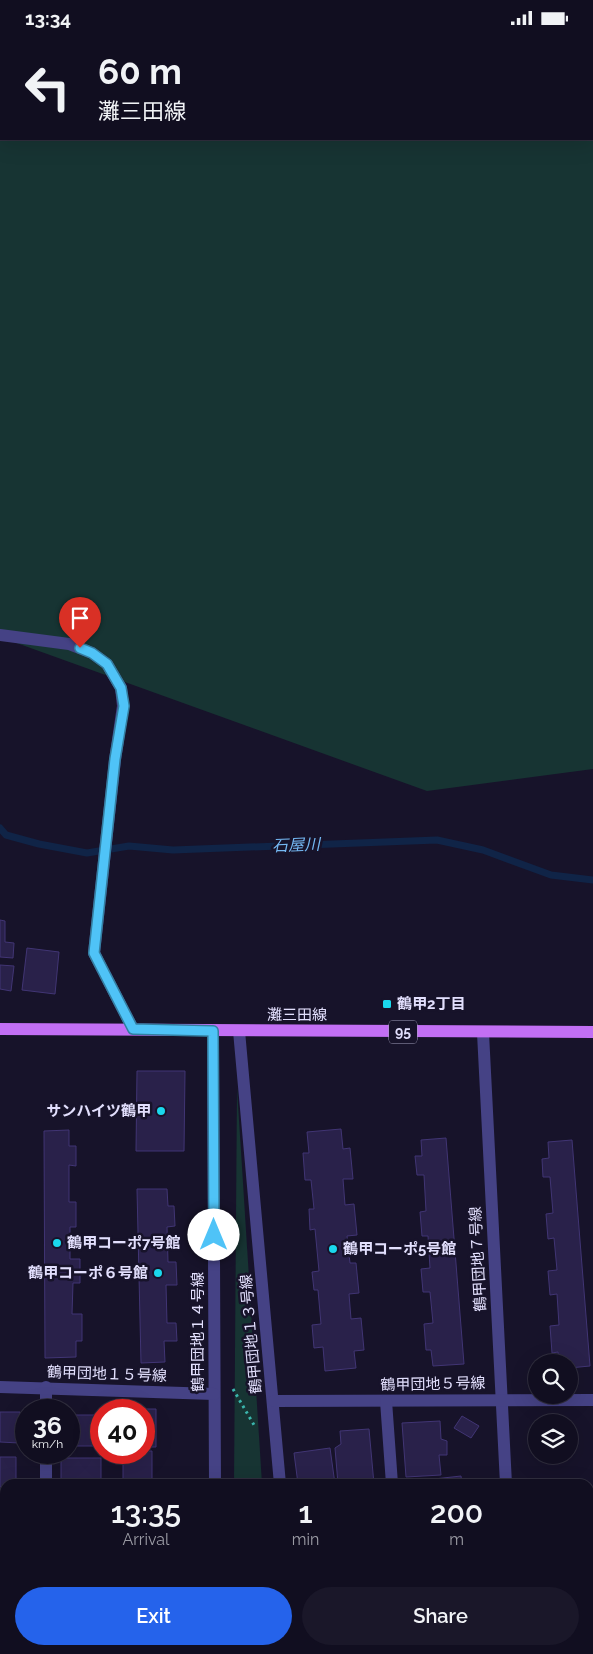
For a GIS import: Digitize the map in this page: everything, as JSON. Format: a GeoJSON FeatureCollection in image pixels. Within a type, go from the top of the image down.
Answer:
{"type":"FeatureCollection","features":[{"type":"Feature","properties":{"kind":"main road","name":"灘三田線"},"geometry":{"type":"LineString","coordinates":[[0,1029],[483,1033],[593,1032]]}},
{"type":"Feature","properties":{"kind":"street"},"geometry":{"type":"LineString","coordinates":[[0,635],[69,644],[92,653],[107,664],[121,688],[124,706],[115,759],[94,953],[133,1029]]}},
{"type":"Feature","properties":{"kind":"street","name":"鶴甲団地１４号線"},"geometry":{"type":"LineString","coordinates":[[213,1031],[214,1479]]}},
{"type":"Feature","properties":{"kind":"street","name":"鶴甲団地１３号線"},"geometry":{"type":"LineString","coordinates":[[239,1031],[280,1479]]}},
{"type":"Feature","properties":{"kind":"street","name":"鶴甲団地７号線"},"geometry":{"type":"LineString","coordinates":[[483,1033],[506,1479]]}},
{"type":"Feature","properties":{"kind":"street","name":"鶴甲団地１５号線"},"geometry":{"type":"LineString","coordinates":[[0,1387],[214,1393]]}},
{"type":"Feature","properties":{"kind":"street"},"geometry":{"type":"LineString","coordinates":[[46,1387],[46,1399]]}},
{"type":"Feature","properties":{"kind":"street","name":"鶴甲団地５号線"},"geometry":{"type":"LineString","coordinates":[[274,1401],[593,1400]]}},
{"type":"Feature","properties":{"kind":"street"},"geometry":{"type":"LineString","coordinates":[[386,1401],[392,1479]]}},
{"type":"Feature","properties":{"kind":"street"},"geometry":{"type":"LineString","coordinates":[[46,1464],[46,1479]]}},
{"type":"Feature","properties":{"kind":"path"},"geometry":{"type":"LineString","coordinates":[[232,1386],[254,1425],[274,1401]]}},
{"type":"Feature","properties":{"kind":"green space"},"geometry":{"type":"Polygon","coordinates":[[[0,140],[593,140],[593,769],[427,791],[0,637],[0,140]]]}},
{"type":"Feature","properties":{"kind":"green space"},"geometry":{"type":"Polygon","coordinates":[[[237,1088],[262,1479],[234,1479],[237,1088]]]}},
{"type":"Feature","properties":{"kind":"building"},"geometry":{"type":"Polygon","coordinates":[[[0,920],[5,921],[5,942],[14,943],[13,958],[0,957],[0,920]]]}},
{"type":"Feature","properties":{"kind":"building"},"geometry":{"type":"Polygon","coordinates":[[[27,948],[59,952],[55,994],[22,990],[27,948]]]}},
{"type":"Feature","properties":{"kind":"building"},"geometry":{"type":"Polygon","coordinates":[[[0,965],[14,966],[11,991],[0,989],[0,965]]]}},
{"type":"Feature","properties":{"kind":"building","name":"サンハイツ鶴甲"},"geometry":{"type":"Polygon","coordinates":[[[137,1071],[185,1071],[184,1151],[136,1151],[137,1071]]]}},
{"type":"Feature","properties":{"kind":"building","name":"鶴甲コーポ5号館"},"geometry":{"type":"Polygon","coordinates":[[[341,1129],[343,1149],[350,1148],[353,1179],[343,1179],[345,1205],[354,1204],[357,1235],[347,1236],[350,1263],[356,1263],[359,1293],[349,1294],[351,1319],[361,1318],[364,1350],[354,1351],[356,1368],[325,1371],[323,1347],[314,1348],[312,1325],[321,1324],[318,1290],[314,1290],[312,1272],[319,1271],[315,1229],[310,1230],[309,1209],[314,1209],[311,1180],[305,1180],[303,1153],[309,1153],[307,1132],[341,1129]]]}},
{"type":"Feature","properties":{"kind":"building","name":"鶴甲コーポ7号館"},"geometry":{"type":"Polygon","coordinates":[[[69,1130],[69,1146],[76,1146],[76,1166],[69,1165],[69,1202],[76,1202],[76,1227],[70,1227],[70,1259],[80,1259],[80,1283],[73,1283],[72,1314],[82,1314],[82,1341],[76,1341],[76,1357],[45,1358],[44,1131],[69,1130]]]}},
{"type":"Feature","properties":{"kind":"building"},"geometry":{"type":"Polygon","coordinates":[[[446,1138],[464,1364],[433,1366],[431,1350],[426,1350],[424,1324],[433,1323],[430,1292],[423,1292],[421,1269],[430,1268],[428,1236],[422,1236],[420,1212],[426,1211],[424,1175],[417,1175],[415,1156],[422,1156],[421,1140],[446,1138]]]}},
{"type":"Feature","properties":{"kind":"building"},"geometry":{"type":"Polygon","coordinates":[[[572,1140],[590,1366],[578,1367],[578,1354],[552,1353],[550,1326],[559,1325],[557,1294],[550,1295],[548,1271],[557,1270],[554,1238],[548,1239],[546,1214],[553,1213],[550,1177],[543,1177],[542,1159],[549,1158],[548,1142],[572,1140]]]}},
{"type":"Feature","properties":{"kind":"building","name":"鶴甲コーポ６号館"},"geometry":{"type":"Polygon","coordinates":[[[137,1189],[167,1189],[168,1206],[174,1206],[175,1226],[167,1227],[168,1262],[176,1262],[177,1285],[166,1285],[167,1323],[176,1323],[177,1341],[164,1341],[165,1362],[141,1363],[137,1189]]]}},
{"type":"Feature","properties":{"kind":"building"},"geometry":{"type":"Polygon","coordinates":[[[155,1409],[156,1409],[155,1447],[155,1409]]]}},
{"type":"Feature","properties":{"kind":"building"},"geometry":{"type":"Polygon","coordinates":[[[0,1412],[15,1412],[15,1443],[0,1442],[0,1412]]]}},
{"type":"Feature","properties":{"kind":"building"},"geometry":{"type":"Polygon","coordinates":[[[80,1415],[90,1415],[90,1446],[80,1446],[80,1415]]]}},
{"type":"Feature","properties":{"kind":"building"},"geometry":{"type":"Polygon","coordinates":[[[462,1416],[479,1426],[471,1438],[454,1428],[462,1416]]]}},
{"type":"Feature","properties":{"kind":"building"},"geometry":{"type":"Polygon","coordinates":[[[440,1421],[441,1439],[447,1441],[447,1455],[439,1455],[441,1475],[406,1477],[402,1423],[440,1421]]]}},
{"type":"Feature","properties":{"kind":"building"},"geometry":{"type":"Polygon","coordinates":[[[369,1429],[374,1479],[338,1479],[335,1448],[341,1444],[340,1431],[369,1429]]]}},
{"type":"Feature","properties":{"kind":"building"},"geometry":{"type":"Polygon","coordinates":[[[330,1448],[334,1479],[297,1479],[294,1453],[330,1448]]]}},
{"type":"Feature","properties":{"kind":"building"},"geometry":{"type":"Polygon","coordinates":[[[0,1457],[15,1457],[16,1479],[0,1479],[0,1457]]]}},
{"type":"Feature","properties":{"kind":"building"},"geometry":{"type":"Polygon","coordinates":[[[80,1458],[90,1458],[90,1464],[101,1464],[101,1479],[61,1479],[61,1464],[80,1464],[80,1458]]]}},
{"type":"Feature","properties":{"kind":"building"},"geometry":{"type":"Polygon","coordinates":[[[123,1464],[152,1464],[152,1479],[123,1479],[123,1464]]]}},
{"type":"Feature","properties":{"kind":"building"},"geometry":{"type":"Polygon","coordinates":[[[461,1476],[461,1479],[434,1479],[461,1476]]]}},
{"type":"Feature","properties":{"kind":"waterway","name":"石屋川"},"geometry":{"type":"LineString","coordinates":[[0,828],[6,835],[39,844],[87,853],[129,846],[173,850],[437,840],[483,850],[551,875],[593,880]]}},
{"type":"Feature","properties":{"kind":"place","name":"鶴甲2丁目"},"geometry":{"type":"Point","coordinates":[387,1004]}},
{"type":"Feature","properties":{"kind":"place","name":"サンハイツ鶴甲"},"geometry":{"type":"Point","coordinates":[161,1111]}},
{"type":"Feature","properties":{"kind":"place","name":"鶴甲コーポ7号館"},"geometry":{"type":"Point","coordinates":[57,1243]}},
{"type":"Feature","properties":{"kind":"place","name":"鶴甲コーポ5号館"},"geometry":{"type":"Point","coordinates":[333,1249]}},
{"type":"Feature","properties":{"kind":"place","name":"鶴甲コーポ６号館"},"geometry":{"type":"Point","coordinates":[158,1273]}},
{"type":"Feature","properties":{"kind":"route"},"geometry":{"type":"LineString","coordinates":[[80,648],[92,653],[107,664],[121,688],[124,706],[115,759],[94,953],[133,1029],[213,1031],[214,1235]]}}]}
